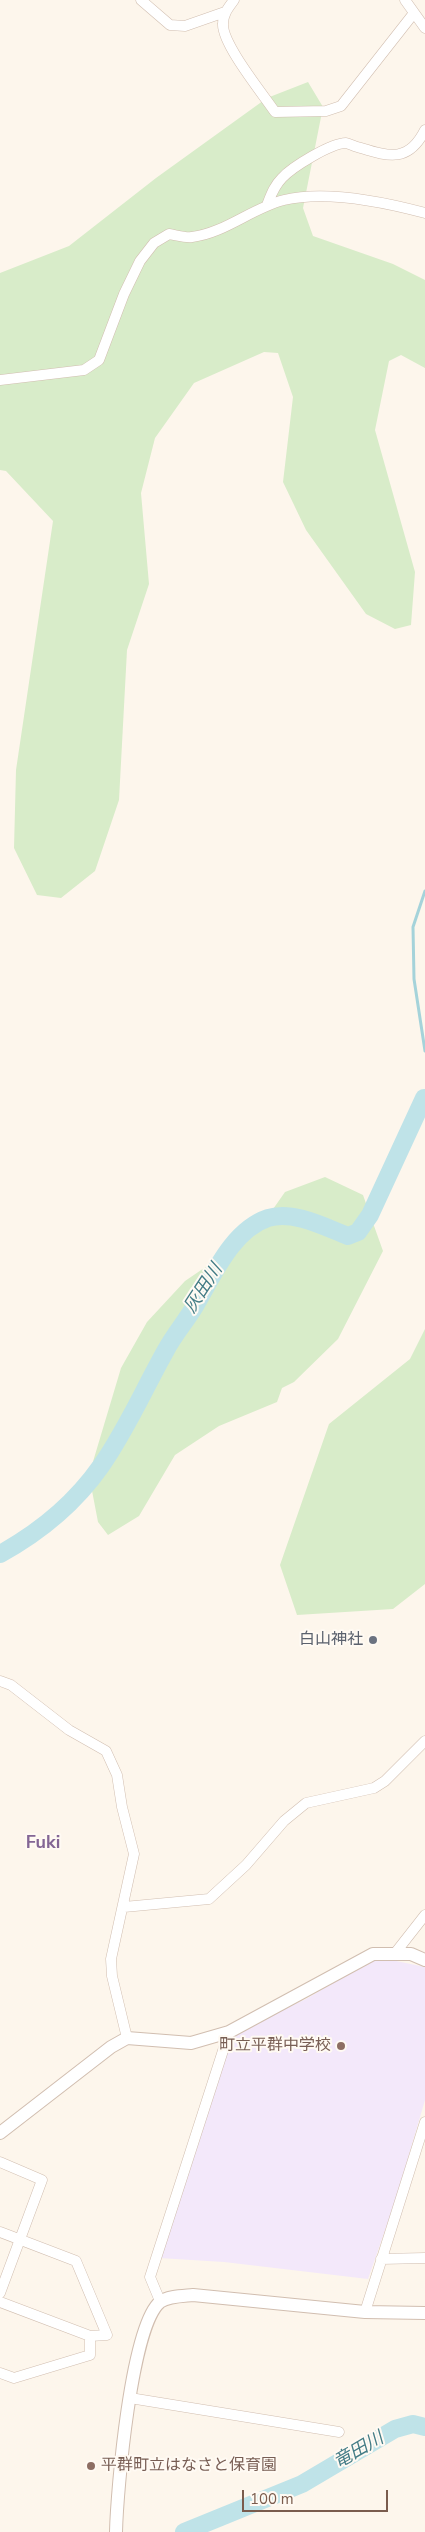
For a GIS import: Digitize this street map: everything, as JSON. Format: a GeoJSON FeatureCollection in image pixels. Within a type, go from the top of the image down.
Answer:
{"type":"FeatureCollection","features":[{"type":"Feature","properties":{"kind":"street"},"geometry":{"type":"LineString","coordinates":[[141,0],[170,25],[185,26],[225,12]]}},
{"type":"Feature","properties":{"kind":"street"},"geometry":{"type":"LineString","coordinates":[[234,0],[225,12],[222,26],[228,43],[275,112],[326,111],[341,106],[414,13]]}},
{"type":"Feature","properties":{"kind":"street"},"geometry":{"type":"LineString","coordinates":[[405,0],[425,28]]}},
{"type":"Feature","properties":{"kind":"street"},"geometry":{"type":"LineString","coordinates":[[268,205],[273,191],[282,177],[319,152],[345,143],[387,156],[400,155],[411,150],[425,130]]}},
{"type":"Feature","properties":{"kind":"street"},"geometry":{"type":"LineString","coordinates":[[0,380],[84,370],[99,360],[124,294],[140,261],[154,243],[169,234],[190,238],[214,232],[268,205],[309,197],[381,202],[425,213]]}},
{"type":"Feature","properties":{"kind":"street"},"geometry":{"type":"LineString","coordinates":[[0,1681],[11,1685],[69,1730],[106,1751],[117,1774],[122,1807],[134,1854],[124,1907],[111,1959],[112,1976],[127,2038]]}},
{"type":"Feature","properties":{"kind":"street"},"geometry":{"type":"LineString","coordinates":[[124,1907],[177,1904],[209,1899],[246,1865],[284,1821],[306,1803],[374,1788],[385,1781],[425,1741]]}},
{"type":"Feature","properties":{"kind":"street"},"geometry":{"type":"LineString","coordinates":[[396,1952],[425,1915]]}},
{"type":"Feature","properties":{"kind":"street"},"geometry":{"type":"LineString","coordinates":[[0,2133],[111,2048],[127,2038],[191,2043],[229,2032],[373,1954],[396,1952],[411,1954],[425,1960]]}},
{"type":"Feature","properties":{"kind":"street"},"geometry":{"type":"LineString","coordinates":[[160,2301],[150,2278],[229,2032]]}},
{"type":"Feature","properties":{"kind":"street"},"geometry":{"type":"LineString","coordinates":[[365,2312],[425,2122]]}},
{"type":"Feature","properties":{"kind":"street"},"geometry":{"type":"LineString","coordinates":[[0,2162],[42,2180],[0,2293]]}},
{"type":"Feature","properties":{"kind":"street"},"geometry":{"type":"LineString","coordinates":[[0,2232],[76,2261],[107,2335],[90,2336],[0,2302]]}},
{"type":"Feature","properties":{"kind":"street"},"geometry":{"type":"LineString","coordinates":[[381,2259],[425,2258]]}},
{"type":"Feature","properties":{"kind":"street"},"geometry":{"type":"LineString","coordinates":[[116,2532],[117,2504],[130,2398],[142,2334],[150,2315],[160,2301],[175,2297],[193,2296],[365,2312],[425,2313]]}},
{"type":"Feature","properties":{"kind":"street"},"geometry":{"type":"LineString","coordinates":[[0,2373],[14,2378],[90,2355],[90,2336]]}},
{"type":"Feature","properties":{"kind":"street"},"geometry":{"type":"LineString","coordinates":[[130,2398],[339,2432]]}},
{"type":"Feature","properties":{"kind":"shaded area"},"geometry":{"type":"Polygon","coordinates":[[[377,1957],[425,1967],[425,2100],[396,2199],[368,2279],[224,2262],[159,2258],[229,2040],[257,2022],[306,1999],[377,1957]]]}},
{"type":"Feature","properties":{"kind":"green space"},"geometry":{"type":"Polygon","coordinates":[[[308,82],[323,107],[303,208],[313,236],[393,264],[425,280],[425,368],[401,355],[389,361],[375,430],[415,572],[411,625],[395,629],[366,614],[306,530],[283,482],[293,397],[278,353],[264,352],[194,383],[155,438],[141,493],[149,584],[127,650],[119,800],[95,871],[61,898],[37,895],[14,848],[16,770],[53,521],[6,471],[0,470],[0,273],[69,246],[156,178],[267,98],[308,82]]]}},
{"type":"Feature","properties":{"kind":"green space"},"geometry":{"type":"Polygon","coordinates":[[[325,1177],[363,1195],[383,1251],[338,1339],[294,1382],[282,1388],[277,1402],[219,1426],[175,1455],[139,1516],[108,1535],[98,1522],[89,1475],[121,1368],[147,1322],[185,1281],[257,1232],[285,1192],[325,1177]]]}},
{"type":"Feature","properties":{"kind":"green space"},"geometry":{"type":"Polygon","coordinates":[[[425,1329],[425,1584],[393,1609],[297,1615],[280,1565],[329,1424],[410,1359],[425,1329]]]}},
{"type":"Feature","properties":{"kind":"waterway"},"geometry":{"type":"LineString","coordinates":[[425,891],[413,927],[414,979],[425,1051]]}},
{"type":"Feature","properties":{"kind":"waterway","name":"灰田川"},"geometry":{"type":"LineString","coordinates":[[424,1098],[425,1094]]}},
{"type":"Feature","properties":{"kind":"waterway","name":"灰田川"},"geometry":{"type":"LineString","coordinates":[[0,1554],[56,1516],[91,1480],[119,1438],[169,1344],[195,1306],[225,1255],[244,1233],[255,1224],[278,1216],[288,1216],[309,1221],[348,1236],[358,1232],[370,1215],[424,1098]]}},
{"type":"Feature","properties":{"kind":"waterway","name":"竜田川"},"geometry":{"type":"LineString","coordinates":[[184,2532],[302,2484],[395,2429],[413,2424],[425,2427]]}},
{"type":"Feature","properties":{"kind":"place","name":"白山神社"},"geometry":{"type":"Point","coordinates":[373,1640]}},
{"type":"Feature","properties":{"kind":"place","name":"町立平群中学校"},"geometry":{"type":"Point","coordinates":[341,2046]}},
{"type":"Feature","properties":{"kind":"place","name":"平群町立はなさと保育園"},"geometry":{"type":"Point","coordinates":[91,2466]}},
{"type":"Feature","properties":{"kind":"district","name":"Fuki"},"geometry":{"type":"Point","coordinates":[43,1844]}}]}
